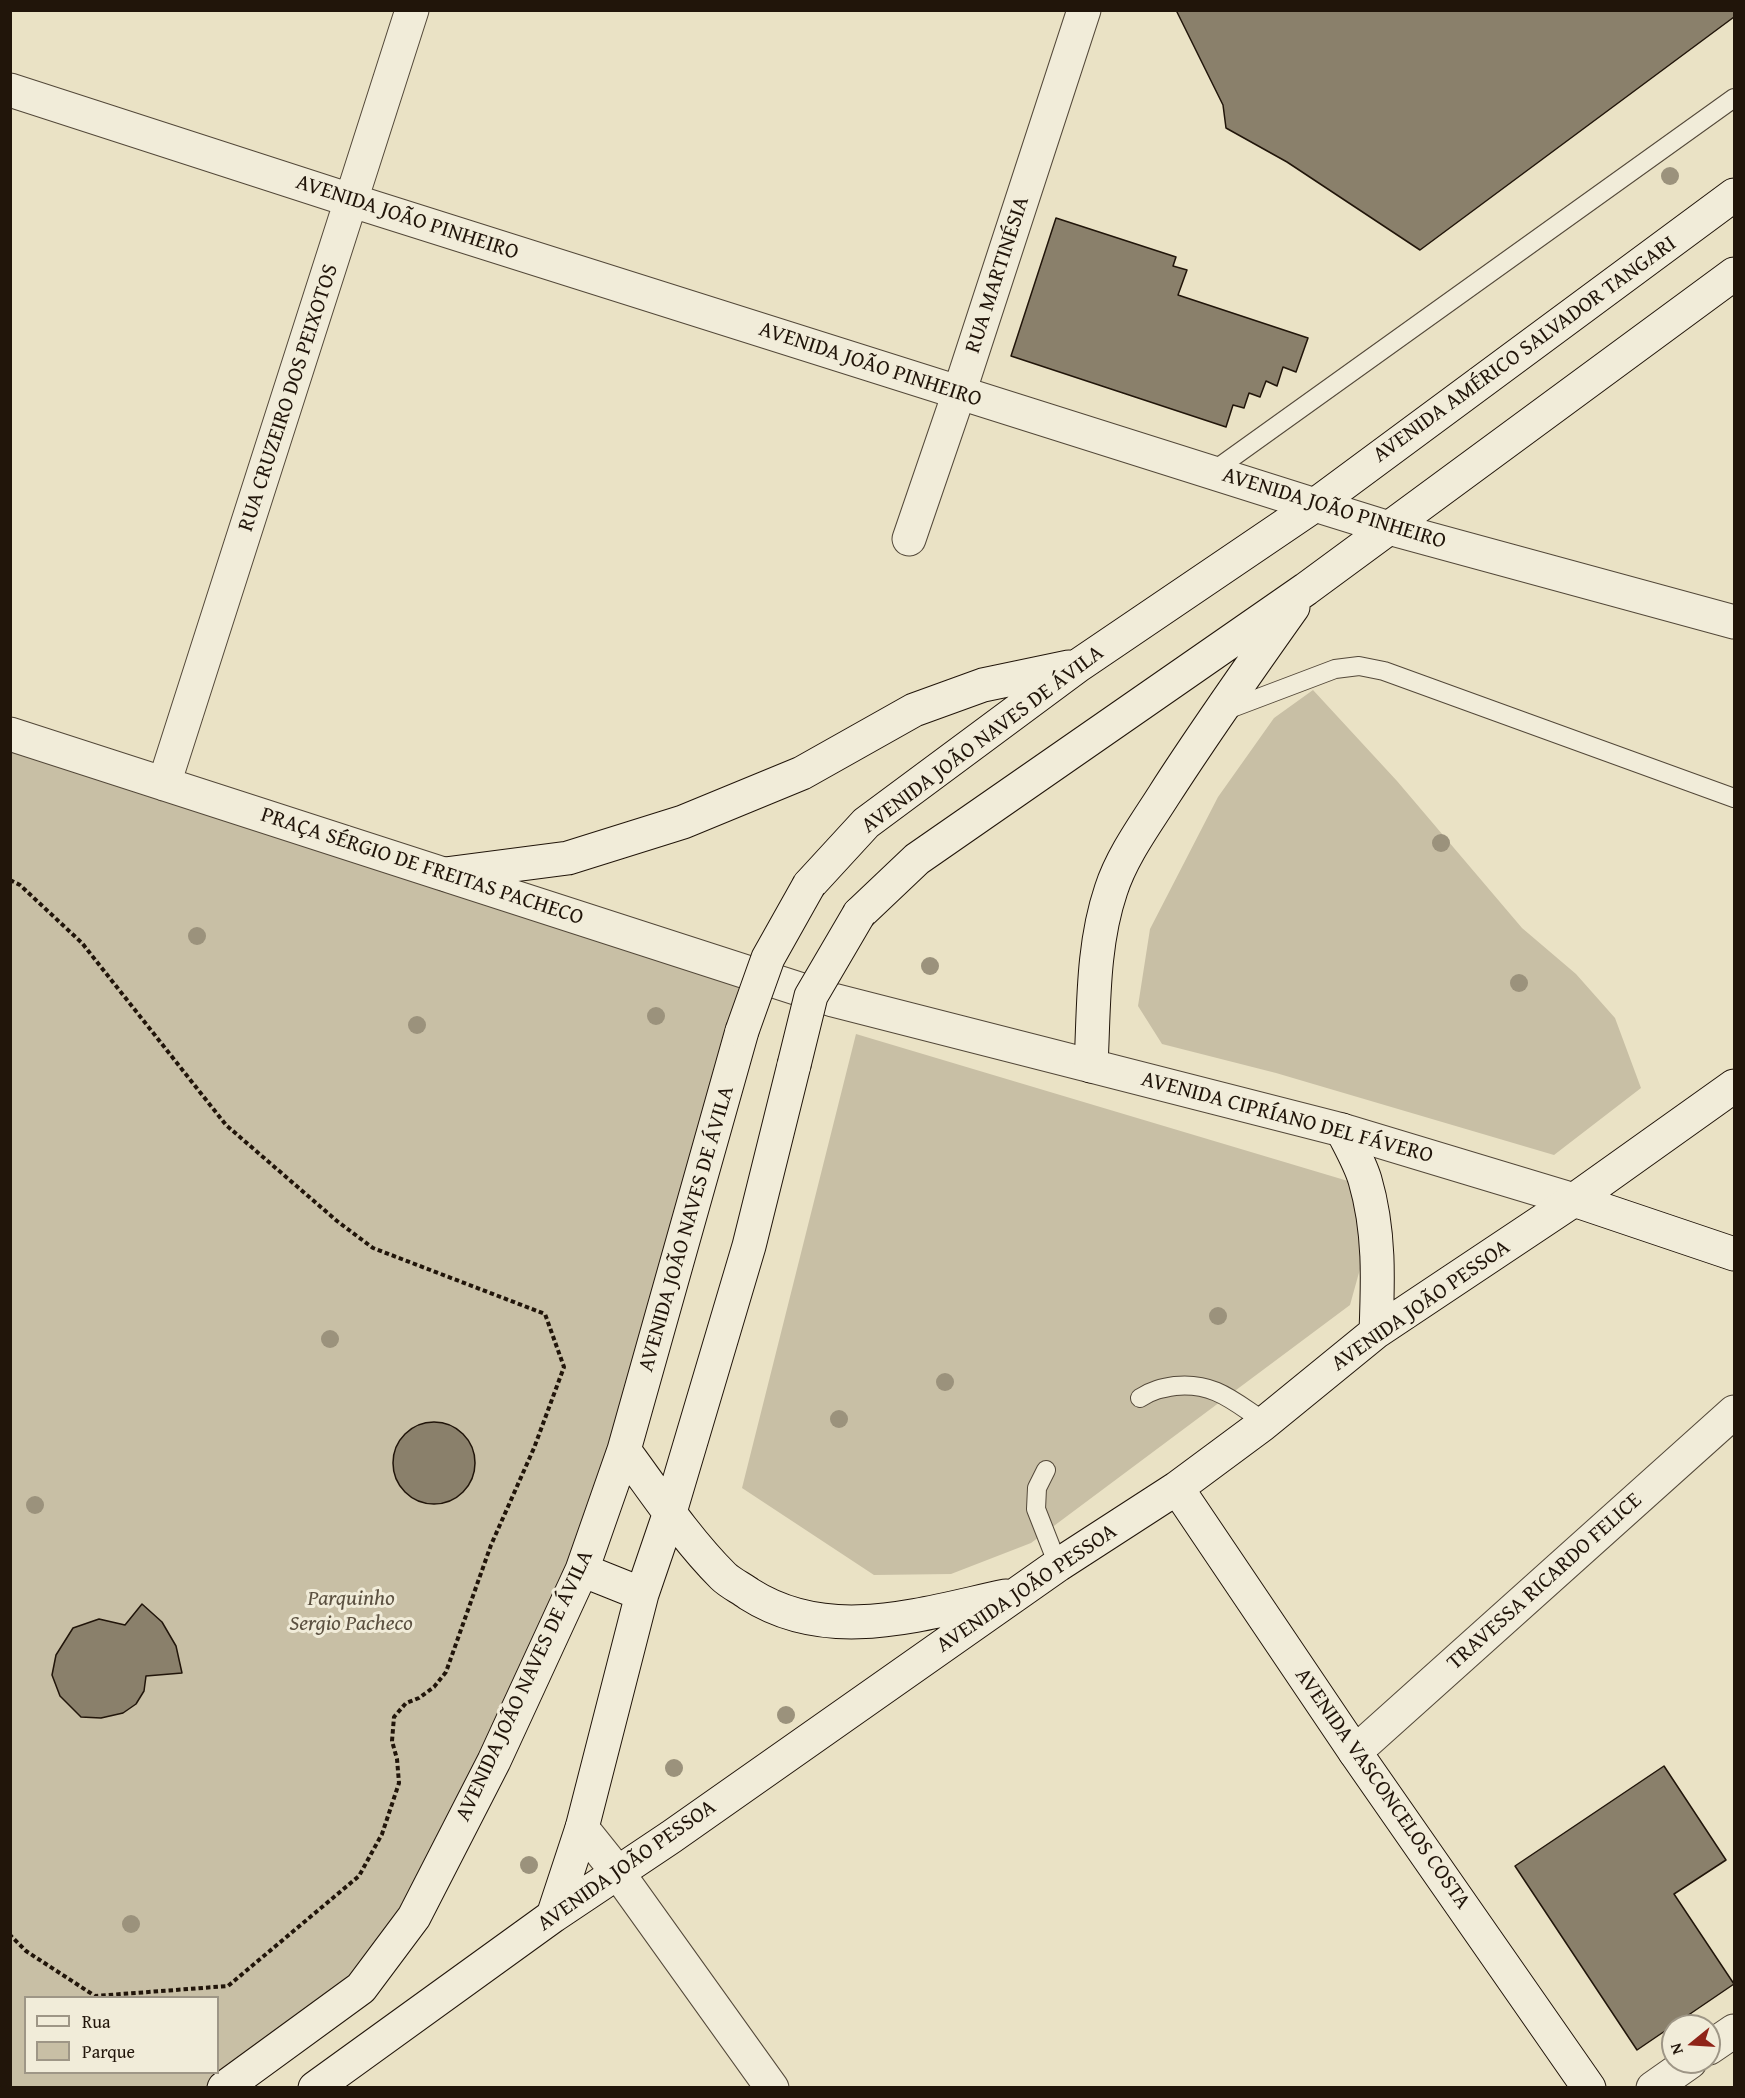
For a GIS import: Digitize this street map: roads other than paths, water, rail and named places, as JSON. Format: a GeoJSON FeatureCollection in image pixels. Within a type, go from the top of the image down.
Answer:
{"type":"FeatureCollection","features":[{"type":"Feature","properties":{"kind":"street","name":"RUA CRUZEIRO DOS PEIXOTOS"},"geometry":{"type":"LineString","coordinates":[[165,784],[353,201],[412,10]]}},
{"type":"Feature","properties":{"kind":"street","name":"RUA MARTINÉSIA"},"geometry":{"type":"LineString","coordinates":[[909,539],[1084,10]]}},
{"type":"Feature","properties":{"kind":"street","name":"AVENIDA JOÃO PINHEIRO"},"geometry":{"type":"LineString","coordinates":[[10,90],[353,201],[1389,528],[1734,622]]}},
{"type":"Feature","properties":{"kind":"street","name":"AVENIDA AMÉRICO SALVADOR TANGARI"},"geometry":{"type":"LineString","coordinates":[[1315,505],[1734,195]]}},
{"type":"Feature","properties":{"kind":"street"},"geometry":{"type":"LineString","coordinates":[[553,1916],[582,1828],[642,1594],[670,1512],[749,1246],[812,996],[859,914],[917,859],[1306,589],[1734,274]]}},
{"type":"Feature","properties":{"kind":"street","name":"AVENIDA JOÃO NAVES DE ÁVILA"},"geometry":{"type":"LineString","coordinates":[[224,2088],[361,1988],[414,1917],[494,1761],[582,1570],[624,1450],[742,1030],[768,958],[809,885],[866,823],[1079,665],[1315,505]]}},
{"type":"Feature","properties":{"kind":"street"},"geometry":{"type":"LineString","coordinates":[[1091,1066],[1101,925],[1111,888],[1133,844],[1216,714],[1306,589]]}},
{"type":"Feature","properties":{"kind":"street"},"geometry":{"type":"LineString","coordinates":[[445,874],[568,858],[683,822],[802,772],[914,710],[982,685],[1079,665]]}},
{"type":"Feature","properties":{"kind":"street","name":"PRAÇA SÉRGIO DE FREITAS PACHECO"},"geometry":{"type":"LineString","coordinates":[[10,734],[833,1000]]}},
{"type":"Feature","properties":{"kind":"street","name":"AVENIDA CIPRÍANO DEL FÁVERO"},"geometry":{"type":"LineString","coordinates":[[833,1000],[1342,1130],[1574,1200],[1734,1254]]}},
{"type":"Feature","properties":{"kind":"street","name":"AVENIDA JOÃO PESSOA"},"geometry":{"type":"LineString","coordinates":[[315,2088],[553,1916],[1058,1565],[1177,1488],[1265,1422],[1376,1332],[1574,1200],[1734,1086]]}},
{"type":"Feature","properties":{"kind":"street"},"geometry":{"type":"LineString","coordinates":[[1342,1130],[1364,1178],[1376,1231],[1378,1260],[1376,1332]]}},
{"type":"Feature","properties":{"kind":"street","name":"TRAVESSA RICARDO FELICE"},"geometry":{"type":"LineString","coordinates":[[1355,1752],[1734,1412]]}},
{"type":"Feature","properties":{"kind":"street"},"geometry":{"type":"LineString","coordinates":[[624,1450],[670,1512],[724,1578],[769,1607],[806,1619],[846,1622],[893,1620],[1019,1593]]}},
{"type":"Feature","properties":{"kind":"street","name":"AVENIDA VASCONCELOS COSTA"},"geometry":{"type":"LineString","coordinates":[[1177,1488],[1355,1752],[1589,2088]]}},
{"type":"Feature","properties":{"kind":"street"},"geometry":{"type":"LineString","coordinates":[[582,1570],[642,1594]]}},
{"type":"Feature","properties":{"kind":"street"},"geometry":{"type":"LineString","coordinates":[[582,1828],[618,1873],[772,2088]]}},
{"type":"Feature","properties":{"kind":"street"},"geometry":{"type":"LineString","coordinates":[[1721,2040],[1734,2031]]}},
{"type":"Feature","properties":{"kind":"street"},"geometry":{"type":"LineString","coordinates":[[1653,2088],[1673,2074]]}},
{"type":"Feature","properties":{"kind":"lane"},"geometry":{"type":"LineString","coordinates":[[1212,472],[1734,98]]}},
{"type":"Feature","properties":{"kind":"lane"},"geometry":{"type":"LineString","coordinates":[[1216,714],[1335,669],[1359,666],[1384,671],[1734,798]]}},
{"type":"Feature","properties":{"kind":"lane"},"geometry":{"type":"LineString","coordinates":[[1140,1398],[1151,1391],[1162,1388],[1203,1386],[1217,1391],[1265,1422]]}},
{"type":"Feature","properties":{"kind":"lane"},"geometry":{"type":"LineString","coordinates":[[1046,1470],[1036,1488],[1036,1509],[1058,1565]]}},
{"type":"Feature","properties":{"kind":"park label","name":"Parquinho Sergio Pacheco"},"geometry":{"type":"Point","coordinates":[351,1612]}}]}
